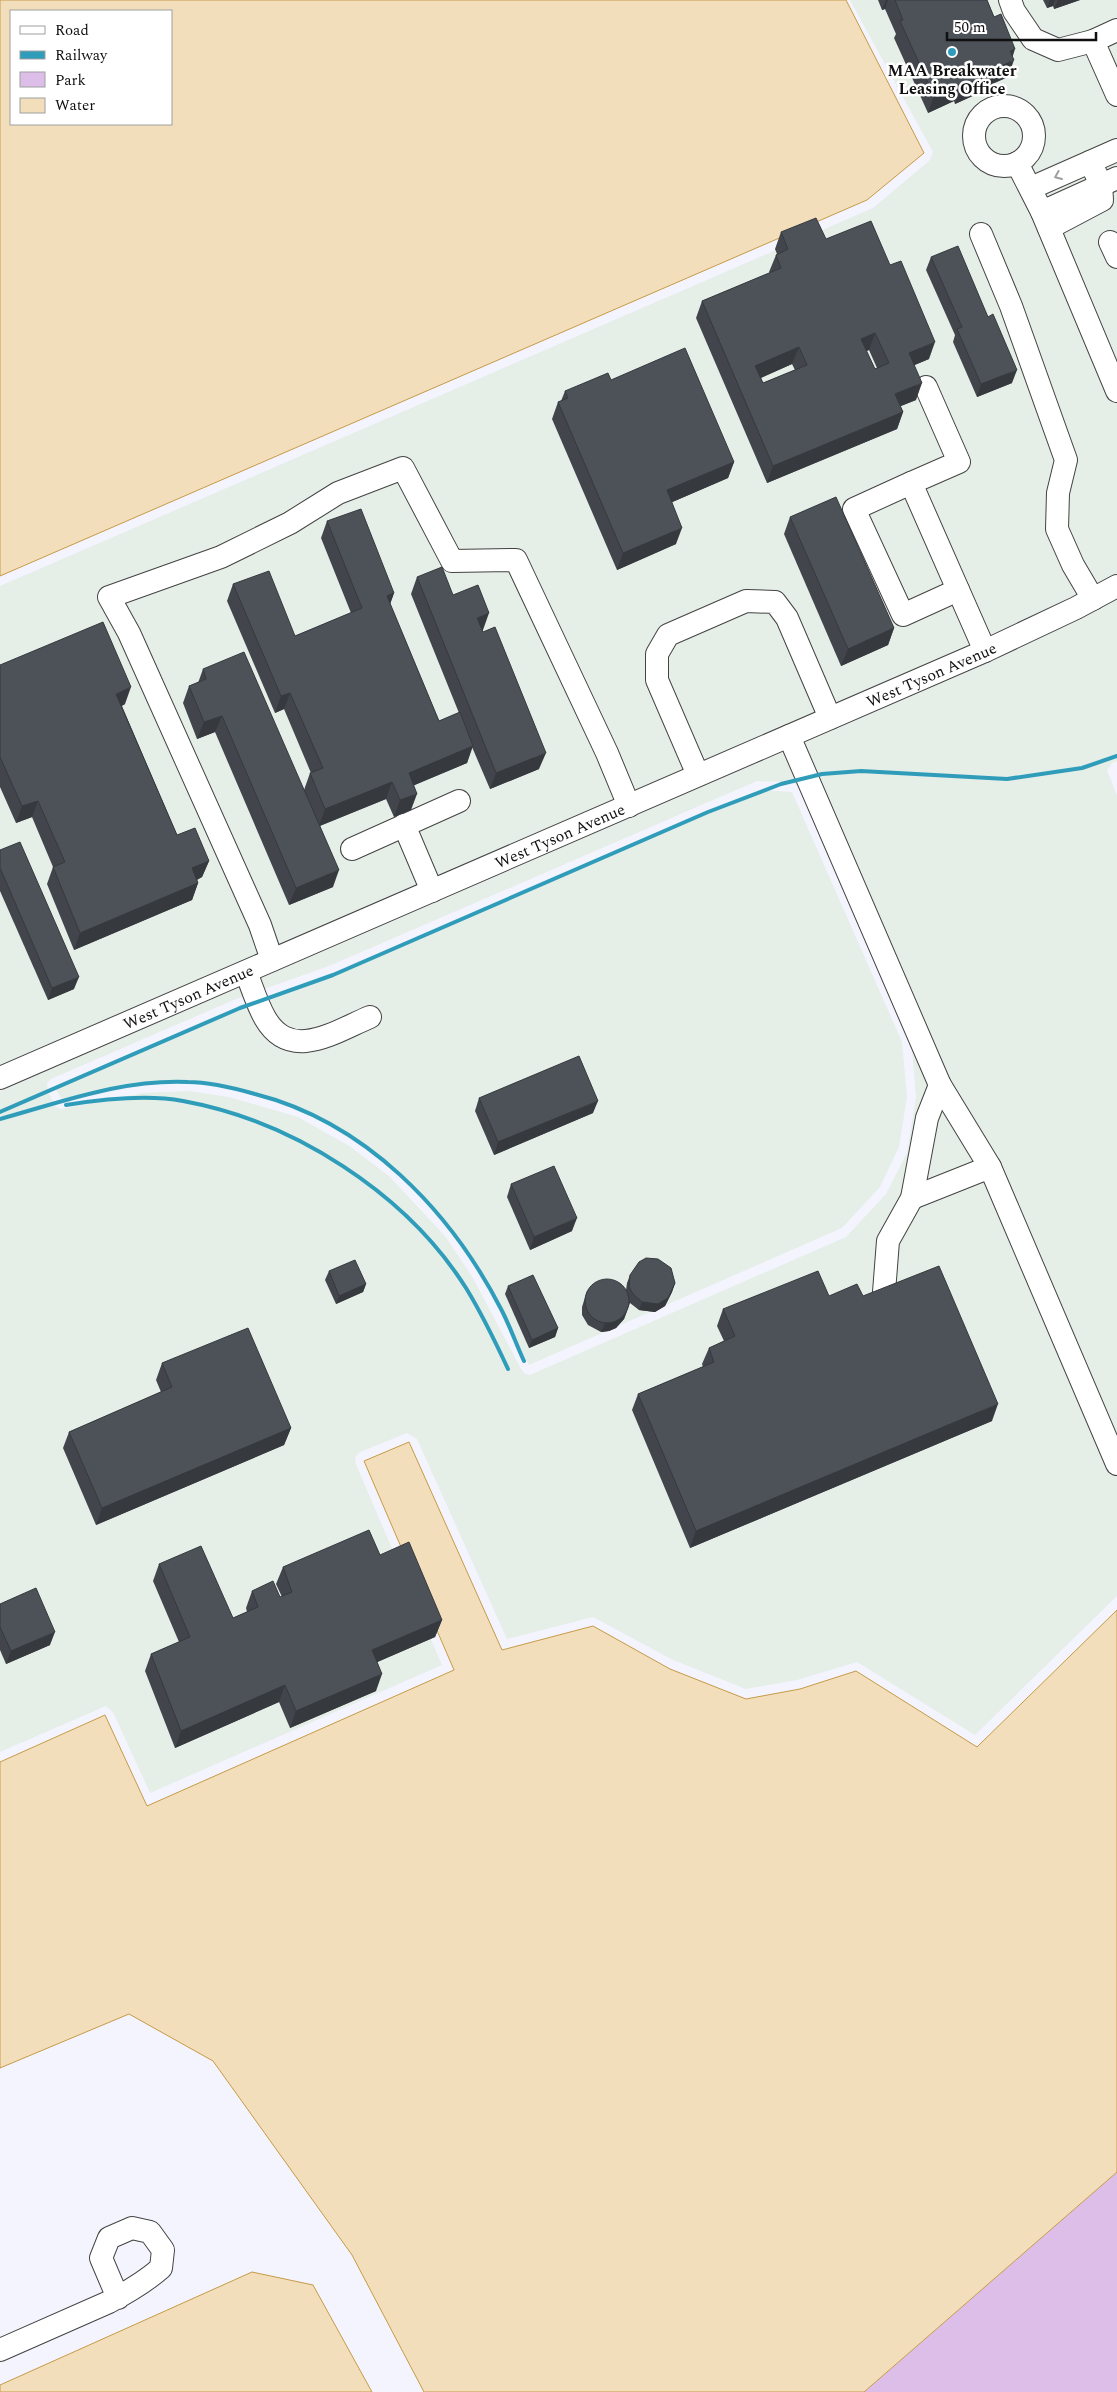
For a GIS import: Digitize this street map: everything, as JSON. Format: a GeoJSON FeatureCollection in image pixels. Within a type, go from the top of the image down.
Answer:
{"type":"FeatureCollection","features":[{"type":"Feature","properties":{"kind":"street"},"geometry":{"type":"LineString","coordinates":[[1010,0],[1014,11],[1033,39],[1058,50],[1093,40],[1117,30]]}},
{"type":"Feature","properties":{"kind":"street"},"geometry":{"type":"LineString","coordinates":[[1093,40],[1117,94]]}},
{"type":"Feature","properties":{"kind":"street"},"geometry":{"type":"LineString","coordinates":[[1030,188],[1117,150]]}},
{"type":"Feature","properties":{"kind":"street"},"geometry":{"type":"LineString","coordinates":[[1045,220],[1102,200],[1109,181],[1090,162]]}},
{"type":"Feature","properties":{"kind":"street"},"geometry":{"type":"LineString","coordinates":[[1017,163],[1045,220],[1117,391]]}},
{"type":"Feature","properties":{"kind":"street"},"geometry":{"type":"LineString","coordinates":[[981,234],[1012,306],[1066,460],[1058,493],[1057,529],[1073,565],[1093,599]]}},
{"type":"Feature","properties":{"kind":"street"},"geometry":{"type":"LineString","coordinates":[[926,387],[959,462],[854,509],[903,615],[958,590]]}},
{"type":"Feature","properties":{"kind":"street"},"geometry":{"type":"LineString","coordinates":[[272,960],[260,925],[138,651],[109,597],[221,557],[290,523],[338,493],[403,468],[452,561],[516,560],[607,753],[629,806]]}},
{"type":"Feature","properties":{"kind":"street"},"geometry":{"type":"LineString","coordinates":[[911,483],[985,651]]}},
{"type":"Feature","properties":{"kind":"street","name":"West Tyson Avenue"},"geometry":{"type":"LineString","coordinates":[[0,1078],[985,651],[1117,586]]}},
{"type":"Feature","properties":{"kind":"street"},"geometry":{"type":"LineString","coordinates":[[698,775],[657,680],[656,654],[668,635],[746,601],[775,602],[787,618],[830,718]]}},
{"type":"Feature","properties":{"kind":"street"},"geometry":{"type":"LineString","coordinates":[[789,736],[940,1085],[990,1167],[1117,1464]]}},
{"type":"Feature","properties":{"kind":"street"},"geometry":{"type":"LineString","coordinates":[[352,849],[459,801]]}},
{"type":"Feature","properties":{"kind":"street"},"geometry":{"type":"LineString","coordinates":[[404,825],[432,891]]}},
{"type":"Feature","properties":{"kind":"street"},"geometry":{"type":"LineString","coordinates":[[246,972],[265,1018],[276,1032],[290,1041],[310,1042],[370,1017]]}},
{"type":"Feature","properties":{"kind":"street"},"geometry":{"type":"LineString","coordinates":[[884,1292],[888,1241],[912,1198],[927,1118],[940,1085]]}},
{"type":"Feature","properties":{"kind":"street"},"geometry":{"type":"LineString","coordinates":[[912,1198],[990,1167]]}},
{"type":"Feature","properties":{"kind":"street"},"geometry":{"type":"LineString","coordinates":[[0,2350],[118,2298]]}},
{"type":"Feature","properties":{"kind":"shaded area"},"geometry":{"type":"Polygon","coordinates":[[[850,0],[1117,0],[1117,761],[1112,763],[1107,770],[1117,795],[1117,1596],[975,1735],[857,1662],[797,1680],[746,1689],[673,1660],[593,1617],[507,1639],[417,1439],[407,1433],[360,1452],[356,1456],[355,1462],[442,1665],[150,1793],[113,1712],[106,1706],[0,1752],[0,1091],[999,658],[989,637],[0,1066],[0,586],[873,208],[930,160],[933,152],[850,0]],[[757,781],[329,966],[236,999],[51,1079],[47,1083],[48,1092],[56,1107],[62,1109],[143,1093],[189,1091],[229,1097],[298,1117],[351,1147],[390,1177],[445,1236],[473,1278],[521,1369],[525,1374],[530,1375],[846,1237],[886,1194],[907,1153],[916,1097],[911,1038],[801,788],[792,782],[757,781]]]}},
{"type":"Feature","properties":{"kind":"shaded area"},"geometry":{"type":"Polygon","coordinates":[[[762,790],[792,792],[902,1042],[907,1097],[899,1147],[880,1187],[842,1228],[529,1365],[481,1273],[452,1230],[396,1170],[355,1139],[301,1108],[230,1087],[189,1082],[141,1084],[95,1091],[62,1100],[55,1088],[240,1008],[333,975],[762,790]]]}},
{"type":"Feature","properties":{"kind":"green space"},"geometry":{"type":"Polygon","coordinates":[[[1117,2172],[1117,2392],[864,2392],[1117,2172]]]}},
{"type":"Feature","properties":{"kind":"water"},"geometry":{"type":"Polygon","coordinates":[[[0,0],[846,0],[924,153],[867,200],[0,576],[0,0]]]}},
{"type":"Feature","properties":{"kind":"water"},"geometry":{"type":"Polygon","coordinates":[[[409,1442],[502,1650],[593,1626],[670,1669],[746,1699],[800,1689],[856,1671],[977,1747],[1117,1610],[1117,2172],[864,2392],[424,2392],[352,2255],[213,2061],[129,2014],[0,2068],[0,1762],[105,1715],[147,1806],[454,1670],[364,1461],[409,1442]]]}},
{"type":"Feature","properties":{"kind":"water"},"geometry":{"type":"Polygon","coordinates":[[[252,2272],[313,2285],[372,2392],[0,2392],[0,2385],[252,2272]]]}},
{"type":"Feature","properties":{"kind":"building","name":"MAA Breakwater Leasing Office"},"geometry":{"type":"Polygon","coordinates":[[[895,0],[987,0],[994,17],[1001,14],[1015,49],[1010,51],[1014,60],[995,69],[996,71],[961,87],[960,84],[934,96],[900,21],[903,20],[895,0]]]}},
{"type":"Feature","properties":{"kind":"building"},"geometry":{"type":"Polygon","coordinates":[[[816,218],[826,239],[871,221],[890,265],[901,261],[935,342],[909,353],[922,383],[895,394],[903,412],[773,466],[702,301],[781,268],[776,255],[788,249],[781,232],[816,218]],[[875,333],[861,339],[875,369],[889,363],[875,333]],[[799,347],[755,366],[763,383],[807,365],[799,347]]]}},
{"type":"Feature","properties":{"kind":"building"},"geometry":{"type":"Polygon","coordinates":[[[958,246],[988,317],[993,314],[1017,370],[981,384],[957,329],[962,327],[931,257],[958,246]]]}},
{"type":"Feature","properties":{"kind":"building"},"geometry":{"type":"Polygon","coordinates":[[[685,348],[734,462],[667,490],[682,528],[623,553],[558,402],[568,398],[565,391],[608,373],[611,380],[685,348]]]}},
{"type":"Feature","properties":{"kind":"building"},"geometry":{"type":"Polygon","coordinates":[[[836,497],[894,628],[848,649],[790,517],[836,497]]]}},
{"type":"Feature","properties":{"kind":"building"},"geometry":{"type":"Polygon","coordinates":[[[361,509],[394,593],[387,596],[439,721],[460,712],[473,746],[409,773],[417,794],[400,800],[392,782],[325,809],[310,773],[323,768],[290,693],[281,696],[233,584],[269,571],[295,636],[362,608],[327,521],[361,509]]]}},
{"type":"Feature","properties":{"kind":"building"},"geometry":{"type":"Polygon","coordinates":[[[442,567],[453,595],[478,585],[489,613],[477,618],[483,632],[495,627],[546,753],[496,773],[417,577],[442,567]]]}},
{"type":"Feature","properties":{"kind":"building"},"geometry":{"type":"Polygon","coordinates":[[[103,622],[131,687],[116,694],[177,835],[195,828],[209,861],[192,868],[198,883],[80,933],[53,867],[65,862],[38,801],[22,806],[0,757],[0,665],[103,622]]]}},
{"type":"Feature","properties":{"kind":"building"},"geometry":{"type":"Polygon","coordinates":[[[244,652],[339,870],[296,888],[222,716],[204,722],[189,686],[206,679],[203,669],[244,652]]]}},
{"type":"Feature","properties":{"kind":"building"},"geometry":{"type":"Polygon","coordinates":[[[20,842],[79,977],[52,988],[0,868],[0,850],[20,842]]]}},
{"type":"Feature","properties":{"kind":"building"},"geometry":{"type":"Polygon","coordinates":[[[579,1056],[598,1101],[498,1142],[479,1098],[579,1056]]]}},
{"type":"Feature","properties":{"kind":"building"},"geometry":{"type":"Polygon","coordinates":[[[554,1166],[577,1218],[534,1237],[511,1184],[554,1166]]]}},
{"type":"Feature","properties":{"kind":"building"},"geometry":{"type":"Polygon","coordinates":[[[646,1258],[658,1259],[671,1268],[675,1283],[668,1298],[658,1304],[642,1302],[633,1294],[629,1287],[630,1275],[639,1262],[646,1258]]]}},
{"type":"Feature","properties":{"kind":"building"},"geometry":{"type":"Polygon","coordinates":[[[355,1260],[366,1284],[339,1296],[329,1271],[355,1260]]]}},
{"type":"Feature","properties":{"kind":"building"},"geometry":{"type":"Polygon","coordinates":[[[939,1266],[998,1404],[696,1531],[638,1394],[714,1362],[709,1348],[735,1336],[723,1309],[818,1271],[829,1296],[857,1284],[863,1296],[939,1266]]]}},
{"type":"Feature","properties":{"kind":"building"},"geometry":{"type":"Polygon","coordinates":[[[533,1275],[558,1328],[532,1340],[508,1286],[533,1275]]]}},
{"type":"Feature","properties":{"kind":"building"},"geometry":{"type":"Polygon","coordinates":[[[603,1279],[611,1279],[623,1285],[629,1301],[623,1317],[611,1323],[603,1323],[591,1317],[585,1305],[585,1297],[591,1285],[603,1279]]]}},
{"type":"Feature","properties":{"kind":"building"},"geometry":{"type":"Polygon","coordinates":[[[248,1328],[291,1428],[102,1508],[69,1432],[172,1387],[162,1363],[248,1328]]]}},
{"type":"Feature","properties":{"kind":"building"},"geometry":{"type":"Polygon","coordinates":[[[369,1530],[380,1555],[409,1542],[442,1620],[372,1650],[382,1674],[296,1711],[285,1685],[181,1731],[151,1654],[190,1637],[159,1564],[201,1546],[233,1618],[258,1607],[252,1591],[273,1581],[280,1597],[292,1592],[283,1567],[369,1530]]]}},
{"type":"Feature","properties":{"kind":"building"},"geometry":{"type":"Polygon","coordinates":[[[36,1588],[55,1632],[11,1651],[0,1627],[0,1604],[36,1588]]]}},
{"type":"Feature","properties":{"kind":"railway"},"geometry":{"type":"LineString","coordinates":[[0,1112],[240,1008],[333,975],[708,812],[781,784],[822,774],[861,771],[1007,779],[1082,768],[1117,756]]}},
{"type":"Feature","properties":{"kind":"railway"},"geometry":{"type":"LineString","coordinates":[[0,1119],[92,1093],[140,1084],[164,1082],[197,1082],[222,1086],[295,1107],[333,1125],[368,1148],[400,1175],[430,1205],[457,1238],[480,1272],[504,1315],[524,1361]]}},
{"type":"Feature","properties":{"kind":"railway"},"geometry":{"type":"LineString","coordinates":[[66,1105],[110,1099],[139,1098],[183,1101],[224,1111],[265,1125],[305,1144],[343,1166],[379,1192],[412,1222],[441,1254],[472,1298],[508,1369]]}},
{"type":"Feature","properties":{"kind":"place","name":"MAA Breakwater Leasing Office"},"geometry":{"type":"Point","coordinates":[952,52]}}]}
